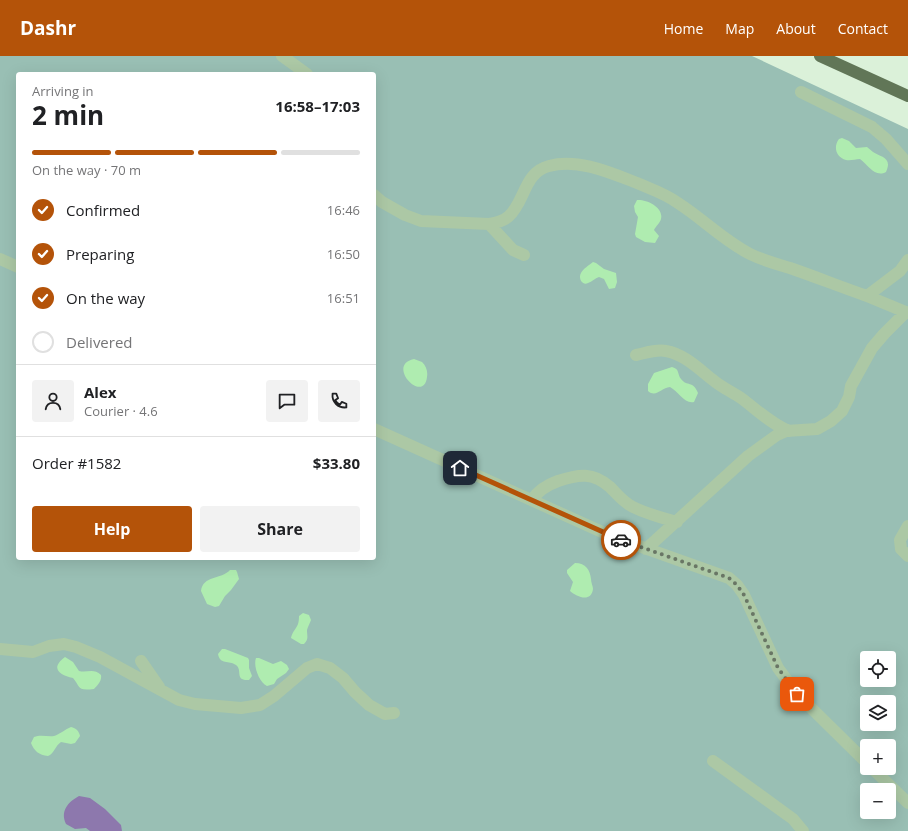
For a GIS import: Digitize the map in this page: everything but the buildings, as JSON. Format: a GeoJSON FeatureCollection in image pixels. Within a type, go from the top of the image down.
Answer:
{"type":"FeatureCollection","features":[{"type":"Feature","properties":{"kind":"main road"},"geometry":{"type":"LineString","coordinates":[[820,56],[908,96]]}},
{"type":"Feature","properties":{"kind":"lane"},"geometry":{"type":"LineString","coordinates":[[282,56],[304,72]]}},
{"type":"Feature","properties":{"kind":"lane"},"geometry":{"type":"LineString","coordinates":[[801,92],[872,127],[886,138],[908,164]]}},
{"type":"Feature","properties":{"kind":"lane"},"geometry":{"type":"LineString","coordinates":[[376,197],[382,202],[405,215],[421,221],[489,224],[498,222],[508,217],[515,209],[529,182],[539,170],[559,164],[569,164],[606,170],[652,189],[677,202],[728,242],[752,255],[867,296],[907,312],[872,348],[851,386],[849,397],[842,411],[831,421],[817,429],[789,431],[777,435],[748,456],[646,549]]}},
{"type":"Feature","properties":{"kind":"lane"},"geometry":{"type":"LineString","coordinates":[[489,224],[513,250],[524,255]]}},
{"type":"Feature","properties":{"kind":"lane"},"geometry":{"type":"LineString","coordinates":[[0,259],[16,266]]}},
{"type":"Feature","properties":{"kind":"lane"},"geometry":{"type":"LineString","coordinates":[[867,296],[900,271],[908,260]]}},
{"type":"Feature","properties":{"kind":"lane"},"geometry":{"type":"LineString","coordinates":[[636,355],[656,350],[667,351],[679,356],[692,363],[714,381],[728,389],[779,427],[789,431]]}},
{"type":"Feature","properties":{"kind":"lane"},"geometry":{"type":"LineString","coordinates":[[376,430],[611,536],[729,578],[744,595],[778,668],[797,694],[860,756]]}},
{"type":"Feature","properties":{"kind":"lane"},"geometry":{"type":"LineString","coordinates":[[532,500],[535,494],[548,484],[580,475],[592,476],[601,480],[632,507],[677,522]]}},
{"type":"Feature","properties":{"kind":"lane"},"geometry":{"type":"LineString","coordinates":[[908,526],[900,540],[901,549],[908,556]]}},
{"type":"Feature","properties":{"kind":"lane"},"geometry":{"type":"LineString","coordinates":[[0,649],[33,652],[49,646],[64,644],[76,647],[100,657],[179,700],[195,704],[240,708],[260,705],[274,696],[307,668],[317,664],[330,668],[343,678],[355,692],[370,705],[385,714],[394,713]]}},
{"type":"Feature","properties":{"kind":"lane"},"geometry":{"type":"LineString","coordinates":[[141,661],[161,690]]}},
{"type":"Feature","properties":{"kind":"lane"},"geometry":{"type":"LineString","coordinates":[[713,760],[793,819],[803,831]]}},
{"type":"Feature","properties":{"kind":"lane"},"geometry":{"type":"LineString","coordinates":[[879,775],[908,803]]}},
{"type":"Feature","properties":{"kind":"shaded area"},"geometry":{"type":"Polygon","coordinates":[[[0,56],[752,56],[908,129],[908,831],[0,831],[0,56]]]}},
{"type":"Feature","properties":{"kind":"shaded area"},"geometry":{"type":"Polygon","coordinates":[[[79,796],[90,798],[105,809],[121,825],[122,831],[90,831],[86,828],[75,829],[66,824],[64,815],[66,807],[71,801],[79,796]]]}},
{"type":"Feature","properties":{"kind":"sand"},"geometry":{"type":"Polygon","coordinates":[[[842,138],[849,141],[856,148],[867,147],[885,158],[888,163],[886,172],[875,172],[860,159],[846,160],[840,157],[836,151],[836,145],[839,139],[842,138]]]}},
{"type":"Feature","properties":{"kind":"sand"},"geometry":{"type":"Polygon","coordinates":[[[637,200],[649,202],[660,211],[661,219],[654,230],[659,236],[655,243],[645,242],[636,237],[635,234],[638,217],[634,206],[637,200]]]}},
{"type":"Feature","properties":{"kind":"sand"},"geometry":{"type":"Polygon","coordinates":[[[593,262],[604,269],[616,273],[617,282],[615,288],[609,289],[604,279],[599,277],[586,284],[581,281],[581,273],[593,262]]]}},
{"type":"Feature","properties":{"kind":"sand"},"geometry":{"type":"Polygon","coordinates":[[[414,359],[422,362],[427,371],[427,377],[424,385],[420,387],[408,381],[403,368],[406,363],[414,359]]]}},
{"type":"Feature","properties":{"kind":"sand"},"geometry":{"type":"Polygon","coordinates":[[[672,367],[677,370],[685,383],[694,386],[696,389],[698,393],[694,402],[687,401],[670,387],[656,393],[651,393],[648,391],[648,384],[654,373],[672,367]]]}},
{"type":"Feature","properties":{"kind":"sand"},"geometry":{"type":"Polygon","coordinates":[[[575,563],[585,566],[590,573],[593,589],[590,596],[583,598],[570,591],[573,582],[567,573],[567,570],[575,563]]]}},
{"type":"Feature","properties":{"kind":"sand"},"geometry":{"type":"Polygon","coordinates":[[[230,570],[236,570],[239,579],[219,606],[215,607],[207,604],[201,591],[202,586],[205,582],[230,570]]]}},
{"type":"Feature","properties":{"kind":"sand"},"geometry":{"type":"Polygon","coordinates":[[[303,613],[309,615],[311,620],[307,630],[307,641],[304,644],[301,644],[291,638],[297,626],[299,616],[303,613]]]}},
{"type":"Feature","properties":{"kind":"sand"},"geometry":{"type":"Polygon","coordinates":[[[222,649],[248,658],[252,676],[249,680],[244,680],[240,677],[238,667],[236,665],[221,660],[218,654],[222,649]]]}},
{"type":"Feature","properties":{"kind":"sand"},"geometry":{"type":"Polygon","coordinates":[[[65,657],[73,662],[79,671],[93,671],[101,675],[100,681],[94,689],[82,689],[73,678],[60,673],[57,668],[58,664],[65,657]]]}},
{"type":"Feature","properties":{"kind":"sand"},"geometry":{"type":"Polygon","coordinates":[[[256,658],[273,664],[281,661],[287,665],[289,669],[277,679],[274,684],[267,686],[261,681],[257,674],[255,665],[256,658]]]}},
{"type":"Feature","properties":{"kind":"sand"},"geometry":{"type":"Polygon","coordinates":[[[71,727],[77,730],[80,736],[75,743],[71,744],[61,742],[52,754],[48,756],[39,754],[32,746],[31,743],[34,737],[54,736],[71,727]]]}},
{"type":"Feature","properties":{"kind":"way so far"},"geometry":{"type":"LineString","coordinates":[[621,540],[715,572],[729,578],[737,585],[752,611],[778,668],[797,694]]}},
{"type":"Feature","properties":{"kind":"route"},"geometry":{"type":"LineString","coordinates":[[460,468],[621,540]]}}]}
